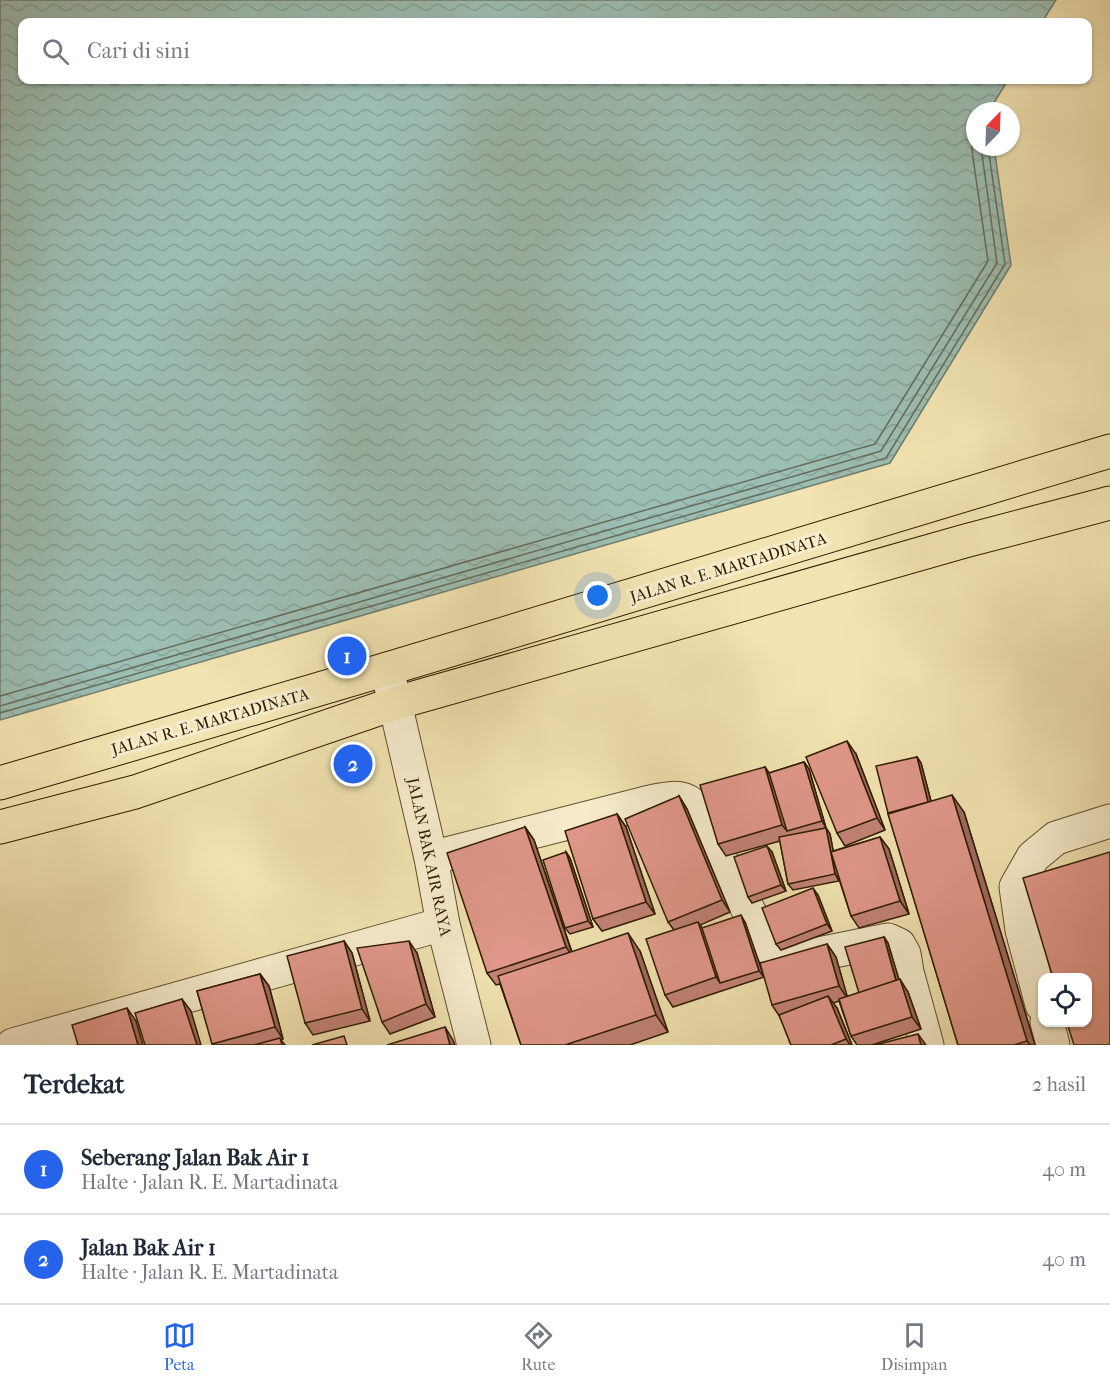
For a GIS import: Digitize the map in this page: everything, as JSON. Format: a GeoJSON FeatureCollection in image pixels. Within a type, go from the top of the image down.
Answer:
{"type":"FeatureCollection","features":[{"type":"Feature","properties":{"kind":"highway","name":"JALAN R. E. MARTADINATA"},"geometry":{"type":"LineString","coordinates":[[0,783],[1110,452]]}},
{"type":"Feature","properties":{"kind":"highway"},"geometry":{"type":"LineString","coordinates":[[0,827],[135,792],[396,703],[965,541],[1110,503]]}},
{"type":"Feature","properties":{"kind":"street","name":"JALAN BAK AIR RAYA"},"geometry":{"type":"LineString","coordinates":[[387,669],[431,858],[443,924],[474,1045]]}},
{"type":"Feature","properties":{"kind":"street"},"geometry":{"type":"LineString","coordinates":[[431,858],[650,802],[677,798],[687,800],[765,941],[782,958],[809,956],[888,940],[899,945],[904,954],[927,1045]]}},
{"type":"Feature","properties":{"kind":"street"},"geometry":{"type":"LineString","coordinates":[[1038,990],[1022,930],[1016,887],[1033,857],[1056,838],[1110,821]]}},
{"type":"Feature","properties":{"kind":"street"},"geometry":{"type":"LineString","coordinates":[[13,1045],[443,924]]}},
{"type":"Feature","properties":{"kind":"street"},"geometry":{"type":"LineString","coordinates":[[1048,1027],[1053,1045]]}},
{"type":"Feature","properties":{"kind":"water"},"geometry":{"type":"Polygon","coordinates":[[[0,0],[1056,0],[1045,18],[18,18],[18,84],[1006,84],[995,102],[966,102],[966,156],[995,156],[1011,265],[890,463],[0,720],[0,0]]]}},
{"type":"Feature","properties":{"kind":"building"},"geometry":{"type":"Polygon","coordinates":[[[847,741],[877,818],[837,833],[806,757],[847,741]]]}},
{"type":"Feature","properties":{"kind":"building"},"geometry":{"type":"Polygon","coordinates":[[[917,757],[928,802],[888,813],[876,766],[917,757]]]}},
{"type":"Feature","properties":{"kind":"building"},"geometry":{"type":"Polygon","coordinates":[[[804,762],[822,821],[787,831],[769,773],[804,762]]]}},
{"type":"Feature","properties":{"kind":"building"},"geometry":{"type":"Polygon","coordinates":[[[765,767],[782,825],[718,844],[700,785],[765,767]]]}},
{"type":"Feature","properties":{"kind":"building"},"geometry":{"type":"Polygon","coordinates":[[[952,795],[1027,1041],[1014,1045],[958,1045],[888,814],[952,795]]]}},
{"type":"Feature","properties":{"kind":"building"},"geometry":{"type":"Polygon","coordinates":[[[679,796],[722,900],[668,922],[625,819],[679,796]]]}},
{"type":"Feature","properties":{"kind":"building"},"geometry":{"type":"Polygon","coordinates":[[[617,814],[646,902],[593,919],[565,831],[617,814]]]}},
{"type":"Feature","properties":{"kind":"building"},"geometry":{"type":"Polygon","coordinates":[[[525,827],[566,947],[487,973],[447,853],[525,827]]]}},
{"type":"Feature","properties":{"kind":"building"},"geometry":{"type":"Polygon","coordinates":[[[826,828],[835,874],[788,884],[779,837],[826,828]]]}},
{"type":"Feature","properties":{"kind":"building"},"geometry":{"type":"Polygon","coordinates":[[[880,837],[900,901],[851,916],[831,852],[880,837]]]}},
{"type":"Feature","properties":{"kind":"building"},"geometry":{"type":"Polygon","coordinates":[[[767,846],[781,885],[748,897],[734,857],[767,846]]]}},
{"type":"Feature","properties":{"kind":"building"},"geometry":{"type":"Polygon","coordinates":[[[566,852],[588,921],[565,928],[543,860],[566,852]]]}},
{"type":"Feature","properties":{"kind":"building"},"geometry":{"type":"Polygon","coordinates":[[[1110,852],[1110,1045],[1074,1045],[1068,1027],[1092,1027],[1092,973],[1052,973],[1023,878],[1110,852]]]}},
{"type":"Feature","properties":{"kind":"building"},"geometry":{"type":"Polygon","coordinates":[[[813,888],[827,924],[776,944],[762,908],[813,888]]]}},
{"type":"Feature","properties":{"kind":"building"},"geometry":{"type":"Polygon","coordinates":[[[741,915],[759,971],[720,983],[702,928],[741,915]]]}},
{"type":"Feature","properties":{"kind":"building"},"geometry":{"type":"Polygon","coordinates":[[[698,922],[716,977],[665,995],[646,939],[698,922]]]}},
{"type":"Feature","properties":{"kind":"building"},"geometry":{"type":"Polygon","coordinates":[[[628,933],[656,1015],[565,1045],[521,1045],[498,976],[628,933]]]}},
{"type":"Feature","properties":{"kind":"building"},"geometry":{"type":"Polygon","coordinates":[[[884,937],[896,981],[859,993],[845,947],[884,937]]]}},
{"type":"Feature","properties":{"kind":"building"},"geometry":{"type":"Polygon","coordinates":[[[344,941],[362,1009],[305,1023],[287,956],[344,941]]]}},
{"type":"Feature","properties":{"kind":"building"},"geometry":{"type":"Polygon","coordinates":[[[409,941],[426,1004],[382,1022],[357,948],[409,941]]]}},
{"type":"Feature","properties":{"kind":"building"},"geometry":{"type":"Polygon","coordinates":[[[827,944],[839,986],[772,1005],[760,963],[827,944]]]}},
{"type":"Feature","properties":{"kind":"building"},"geometry":{"type":"Polygon","coordinates":[[[260,974],[275,1027],[212,1044],[197,991],[260,974]]]}},
{"type":"Feature","properties":{"kind":"building"},"geometry":{"type":"Polygon","coordinates":[[[900,979],[912,1017],[851,1036],[839,999],[900,979]]]}},
{"type":"Feature","properties":{"kind":"building"},"geometry":{"type":"Polygon","coordinates":[[[828,996],[846,1039],[831,1045],[791,1045],[779,1015],[828,996]]]}},
{"type":"Feature","properties":{"kind":"building"},"geometry":{"type":"Polygon","coordinates":[[[182,999],[197,1045],[145,1045],[135,1013],[182,999]]]}},
{"type":"Feature","properties":{"kind":"building"},"geometry":{"type":"Polygon","coordinates":[[[127,1008],[138,1045],[78,1045],[72,1025],[127,1008]]]}},
{"type":"Feature","properties":{"kind":"building"},"geometry":{"type":"Polygon","coordinates":[[[445,1027],[450,1045],[387,1045],[445,1027]]]}},
{"type":"Feature","properties":{"kind":"building"},"geometry":{"type":"Polygon","coordinates":[[[918,1034],[921,1045],[875,1045],[918,1034]]]}},
{"type":"Feature","properties":{"kind":"building"},"geometry":{"type":"Polygon","coordinates":[[[344,1036],[347,1045],[312,1045],[344,1036]]]}},
{"type":"Feature","properties":{"kind":"building"},"geometry":{"type":"Polygon","coordinates":[[[280,1038],[282,1045],[254,1045],[280,1038]]]}},
{"type":"Feature","properties":{"kind":"place","name":"Seberang Jalan Bak Air 1"},"geometry":{"type":"Point","coordinates":[347,656]}},
{"type":"Feature","properties":{"kind":"place","name":"Jalan Bak Air 1"},"geometry":{"type":"Point","coordinates":[353,764]}}]}
